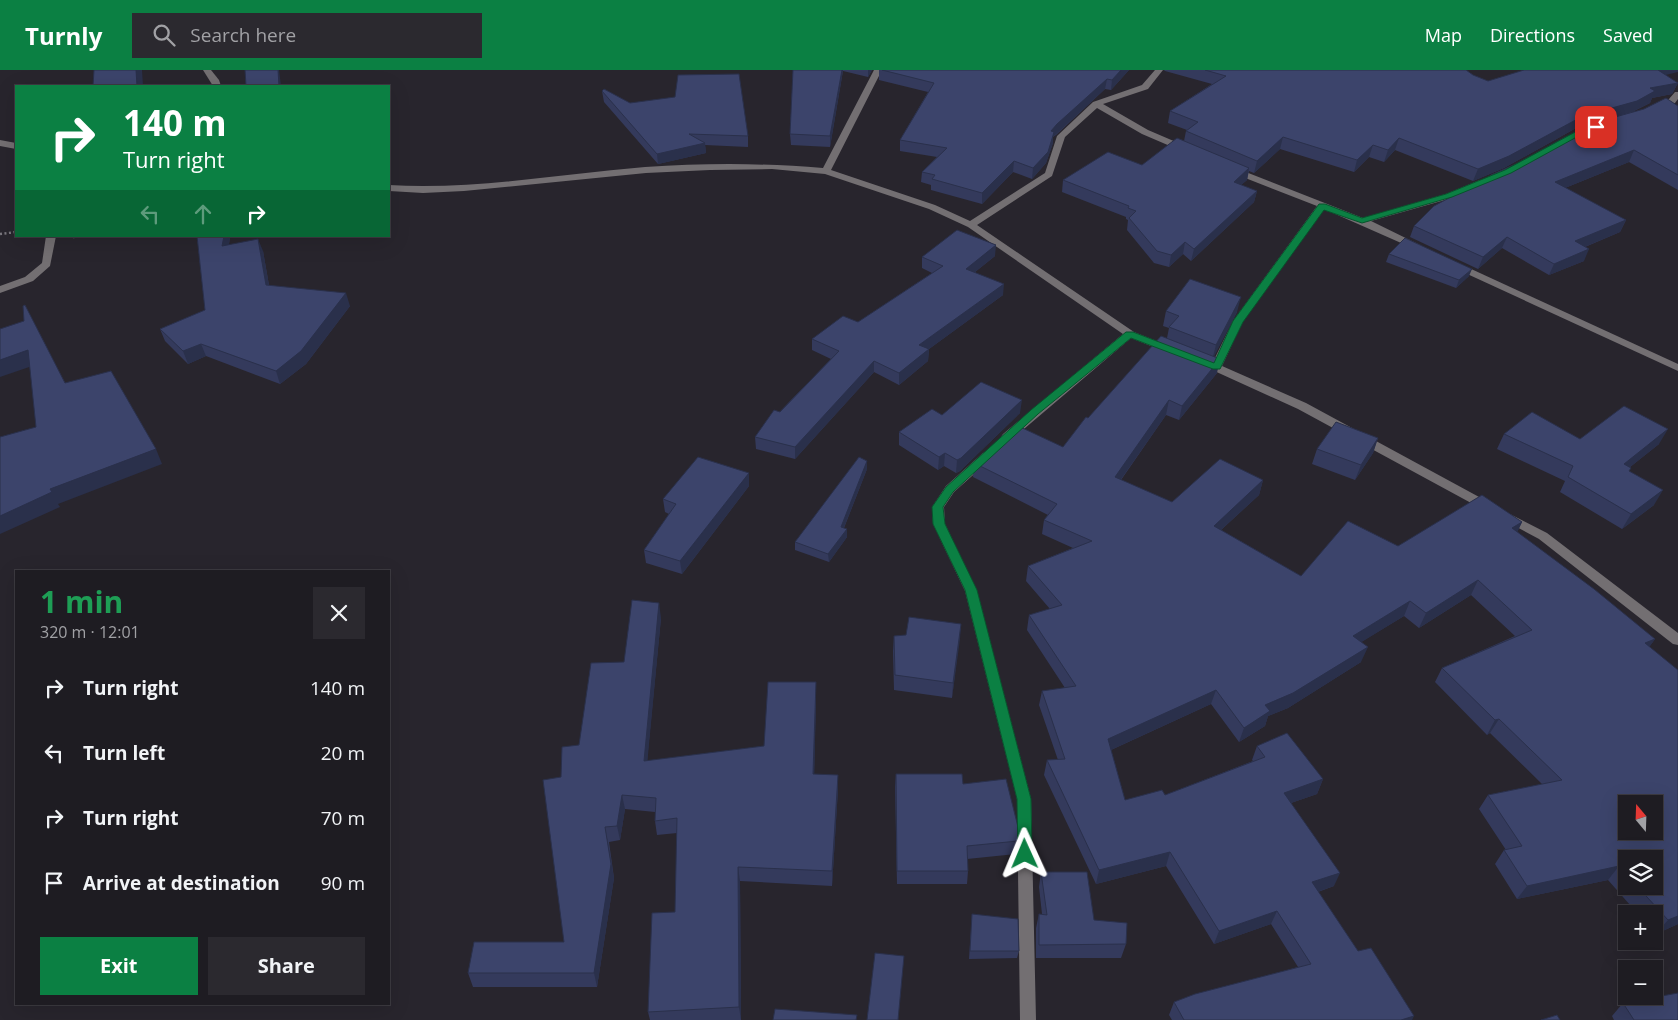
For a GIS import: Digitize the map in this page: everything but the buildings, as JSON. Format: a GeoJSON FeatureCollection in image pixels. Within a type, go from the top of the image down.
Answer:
{"type":"FeatureCollection","features":[{"type":"Feature","properties":{"kind":"street"},"geometry":{"type":"LineString","coordinates":[[207,70],[217,85]]}},
{"type":"Feature","properties":{"kind":"street"},"geometry":{"type":"LineString","coordinates":[[826,171],[878,70]]}},
{"type":"Feature","properties":{"kind":"street"},"geometry":{"type":"LineString","coordinates":[[972,225],[1048,174],[1061,136],[1096,104],[1145,87],[1159,70]]}},
{"type":"Feature","properties":{"kind":"street"},"geometry":{"type":"LineString","coordinates":[[1649,108],[1672,101],[1678,94]]}},
{"type":"Feature","properties":{"kind":"street"},"geometry":{"type":"LineString","coordinates":[[1096,104],[1145,132],[1196,154]]}},
{"type":"Feature","properties":{"kind":"street"},"geometry":{"type":"LineString","coordinates":[[0,143],[15,146]]}},
{"type":"Feature","properties":{"kind":"street"},"geometry":{"type":"LineString","coordinates":[[1220,165],[1362,221],[1423,250]]}},
{"type":"Feature","properties":{"kind":"street"},"geometry":{"type":"LineString","coordinates":[[390,188],[423,190],[464,188],[646,170],[710,167],[772,166],[826,171],[922,204],[972,225],[1130,334],[1177,353]]}},
{"type":"Feature","properties":{"kind":"street"},"geometry":{"type":"LineString","coordinates":[[1362,221],[1449,196],[1491,178]]}},
{"type":"Feature","properties":{"kind":"street"},"geometry":{"type":"LineString","coordinates":[[1216,367],[1238,321],[1322,206]]}},
{"type":"Feature","properties":{"kind":"street"},"geometry":{"type":"LineString","coordinates":[[0,290],[29,279],[47,264],[51,237]]}},
{"type":"Feature","properties":{"kind":"street"},"geometry":{"type":"LineString","coordinates":[[1450,262],[1678,368]]}},
{"type":"Feature","properties":{"kind":"street"},"geometry":{"type":"LineString","coordinates":[[1028,1020],[1024,799],[971,590],[939,524],[938,507],[950,489],[1035,412],[1130,334]]}},
{"type":"Feature","properties":{"kind":"street"},"geometry":{"type":"LineString","coordinates":[[1193,358],[1302,406],[1543,536],[1678,640]]}},
{"type":"Feature","properties":{"kind":"path"},"geometry":{"type":"LineString","coordinates":[[0,234],[15,232]]}},
{"type":"Feature","properties":{"kind":"route"},"geometry":{"type":"LineString","coordinates":[[1025,854],[1024,799],[971,590],[939,524],[938,507],[950,489],[1035,412],[1130,334],[1216,367],[1238,321],[1322,206],[1362,221],[1449,196],[1508,172],[1582,131],[1596,127]]}}]}
